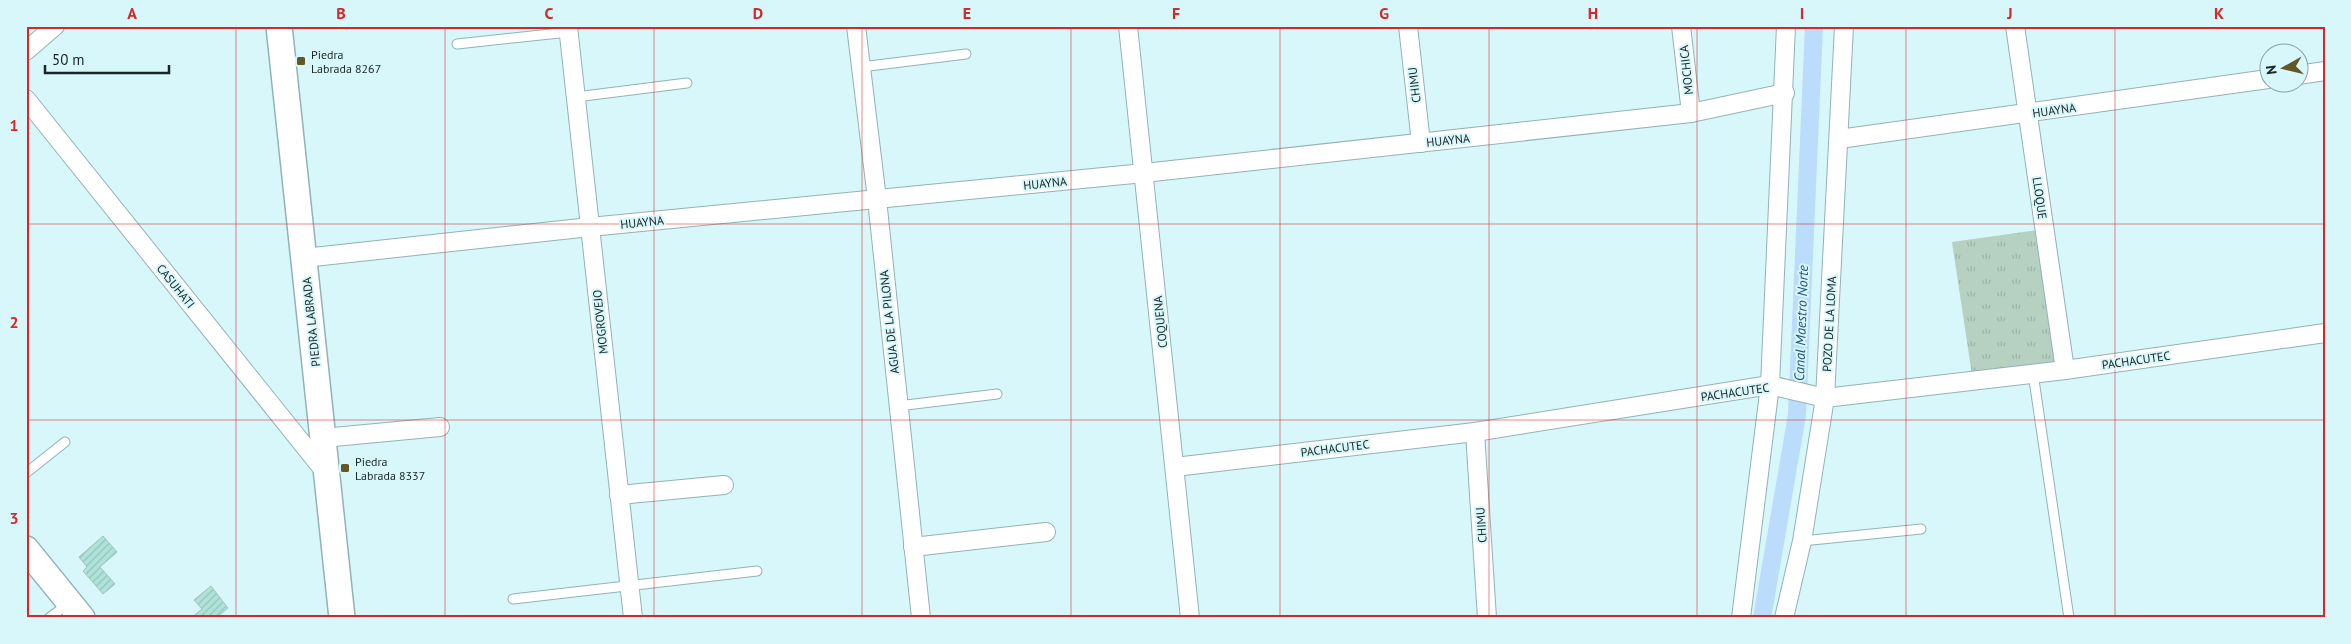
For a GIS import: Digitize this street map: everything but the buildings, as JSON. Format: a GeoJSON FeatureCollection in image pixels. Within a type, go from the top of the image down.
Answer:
{"type":"FeatureCollection","features":[{"type":"Feature","properties":{"kind":"main road","name":"PIEDRA LABRADA"},"geometry":{"type":"LineString","coordinates":[[279,26],[342,618]]}},
{"type":"Feature","properties":{"kind":"main road"},"geometry":{"type":"LineString","coordinates":[[26,548],[76,610]]}},
{"type":"Feature","properties":{"kind":"street"},"geometry":{"type":"LineString","coordinates":[[26,51],[56,26]]}},
{"type":"Feature","properties":{"kind":"street","name":"AGUA DE LA PILONA"},"geometry":{"type":"LineString","coordinates":[[856,26],[877,199],[921,618]]}},
{"type":"Feature","properties":{"kind":"street","name":"COQUENA"},"geometry":{"type":"LineString","coordinates":[[1128,26],[1190,618]]}},
{"type":"Feature","properties":{"kind":"street","name":"CHIMU"},"geometry":{"type":"LineString","coordinates":[[1408,26],[1421,143]]}},
{"type":"Feature","properties":{"kind":"street","name":"MOCHICA"},"geometry":{"type":"LineString","coordinates":[[1681,26],[1691,113]]}},
{"type":"Feature","properties":{"kind":"street"},"geometry":{"type":"LineString","coordinates":[[1741,618],[1770,385],[1785,92],[1786,26]]}},
{"type":"Feature","properties":{"kind":"street","name":"POZO DE LA LOMA"},"geometry":{"type":"LineString","coordinates":[[1784,618],[1802,541],[1825,398],[1840,139],[1844,26]]}},
{"type":"Feature","properties":{"kind":"street","name":"LLOQUE"},"geometry":{"type":"LineString","coordinates":[[2015,26],[2065,370]]}},
{"type":"Feature","properties":{"kind":"street","name":"MOGROVEJO"},"geometry":{"type":"LineString","coordinates":[[568,29],[633,618]]}},
{"type":"Feature","properties":{"kind":"street"},"geometry":{"type":"LineString","coordinates":[[2308,74],[2325,71]]}},
{"type":"Feature","properties":{"kind":"street","name":"HUAYNA"},"geometry":{"type":"LineString","coordinates":[[1840,139],[2258,80]]}},
{"type":"Feature","properties":{"kind":"street","name":"HUAYNA"},"geometry":{"type":"LineString","coordinates":[[304,258],[590,227],[1144,173],[1691,113],[1785,92]]}},
{"type":"Feature","properties":{"kind":"street","name":"CASUHATI"},"geometry":{"type":"LineString","coordinates":[[26,99],[327,473]]}},
{"type":"Feature","properties":{"kind":"street","name":"PACHACUTEC"},"geometry":{"type":"LineString","coordinates":[[1175,467],[1475,432],[1770,385],[1825,398],[2065,370],[2325,333]]}},
{"type":"Feature","properties":{"kind":"street"},"geometry":{"type":"LineString","coordinates":[[323,438],[440,427]]}},
{"type":"Feature","properties":{"kind":"street","name":"CHIMU"},"geometry":{"type":"LineString","coordinates":[[1475,432],[1487,618]]}},
{"type":"Feature","properties":{"kind":"street"},"geometry":{"type":"LineString","coordinates":[[619,495],[724,485]]}},
{"type":"Feature","properties":{"kind":"street"},"geometry":{"type":"LineString","coordinates":[[913,547],[1046,532]]}},
{"type":"Feature","properties":{"kind":"lane"},"geometry":{"type":"LineString","coordinates":[[457,44],[568,29]]}},
{"type":"Feature","properties":{"kind":"lane"},"geometry":{"type":"LineString","coordinates":[[861,67],[966,54]]}},
{"type":"Feature","properties":{"kind":"lane"},"geometry":{"type":"LineString","coordinates":[[576,96],[687,83]]}},
{"type":"Feature","properties":{"kind":"lane"},"geometry":{"type":"LineString","coordinates":[[2033,373],[2069,618]]}},
{"type":"Feature","properties":{"kind":"lane"},"geometry":{"type":"LineString","coordinates":[[898,406],[997,394]]}},
{"type":"Feature","properties":{"kind":"lane"},"geometry":{"type":"LineString","coordinates":[[26,473],[65,442]]}},
{"type":"Feature","properties":{"kind":"lane"},"geometry":{"type":"LineString","coordinates":[[1802,541],[1921,528]]}},
{"type":"Feature","properties":{"kind":"lane"},"geometry":{"type":"LineString","coordinates":[[513,599],[629,584],[757,571]]}},
{"type":"Feature","properties":{"kind":"lane"},"geometry":{"type":"LineString","coordinates":[[49,618],[76,610]]}},
{"type":"Feature","properties":{"kind":"green space"},"geometry":{"type":"Polygon","coordinates":[[[2044,229],[2064,364],[1972,375],[1952,242],[2044,229]]]}},
{"type":"Feature","properties":{"kind":"waterway","name":"Canal Maestro Norte"},"geometry":{"type":"LineString","coordinates":[[1762,618],[1797,415],[1814,26]]}},
{"type":"Feature","properties":{"kind":"place","name":"Piedra Labrada 8267"},"geometry":{"type":"Point","coordinates":[301,61]}},
{"type":"Feature","properties":{"kind":"place","name":"Piedra Labrada 8337"},"geometry":{"type":"Point","coordinates":[345,468]}}]}
